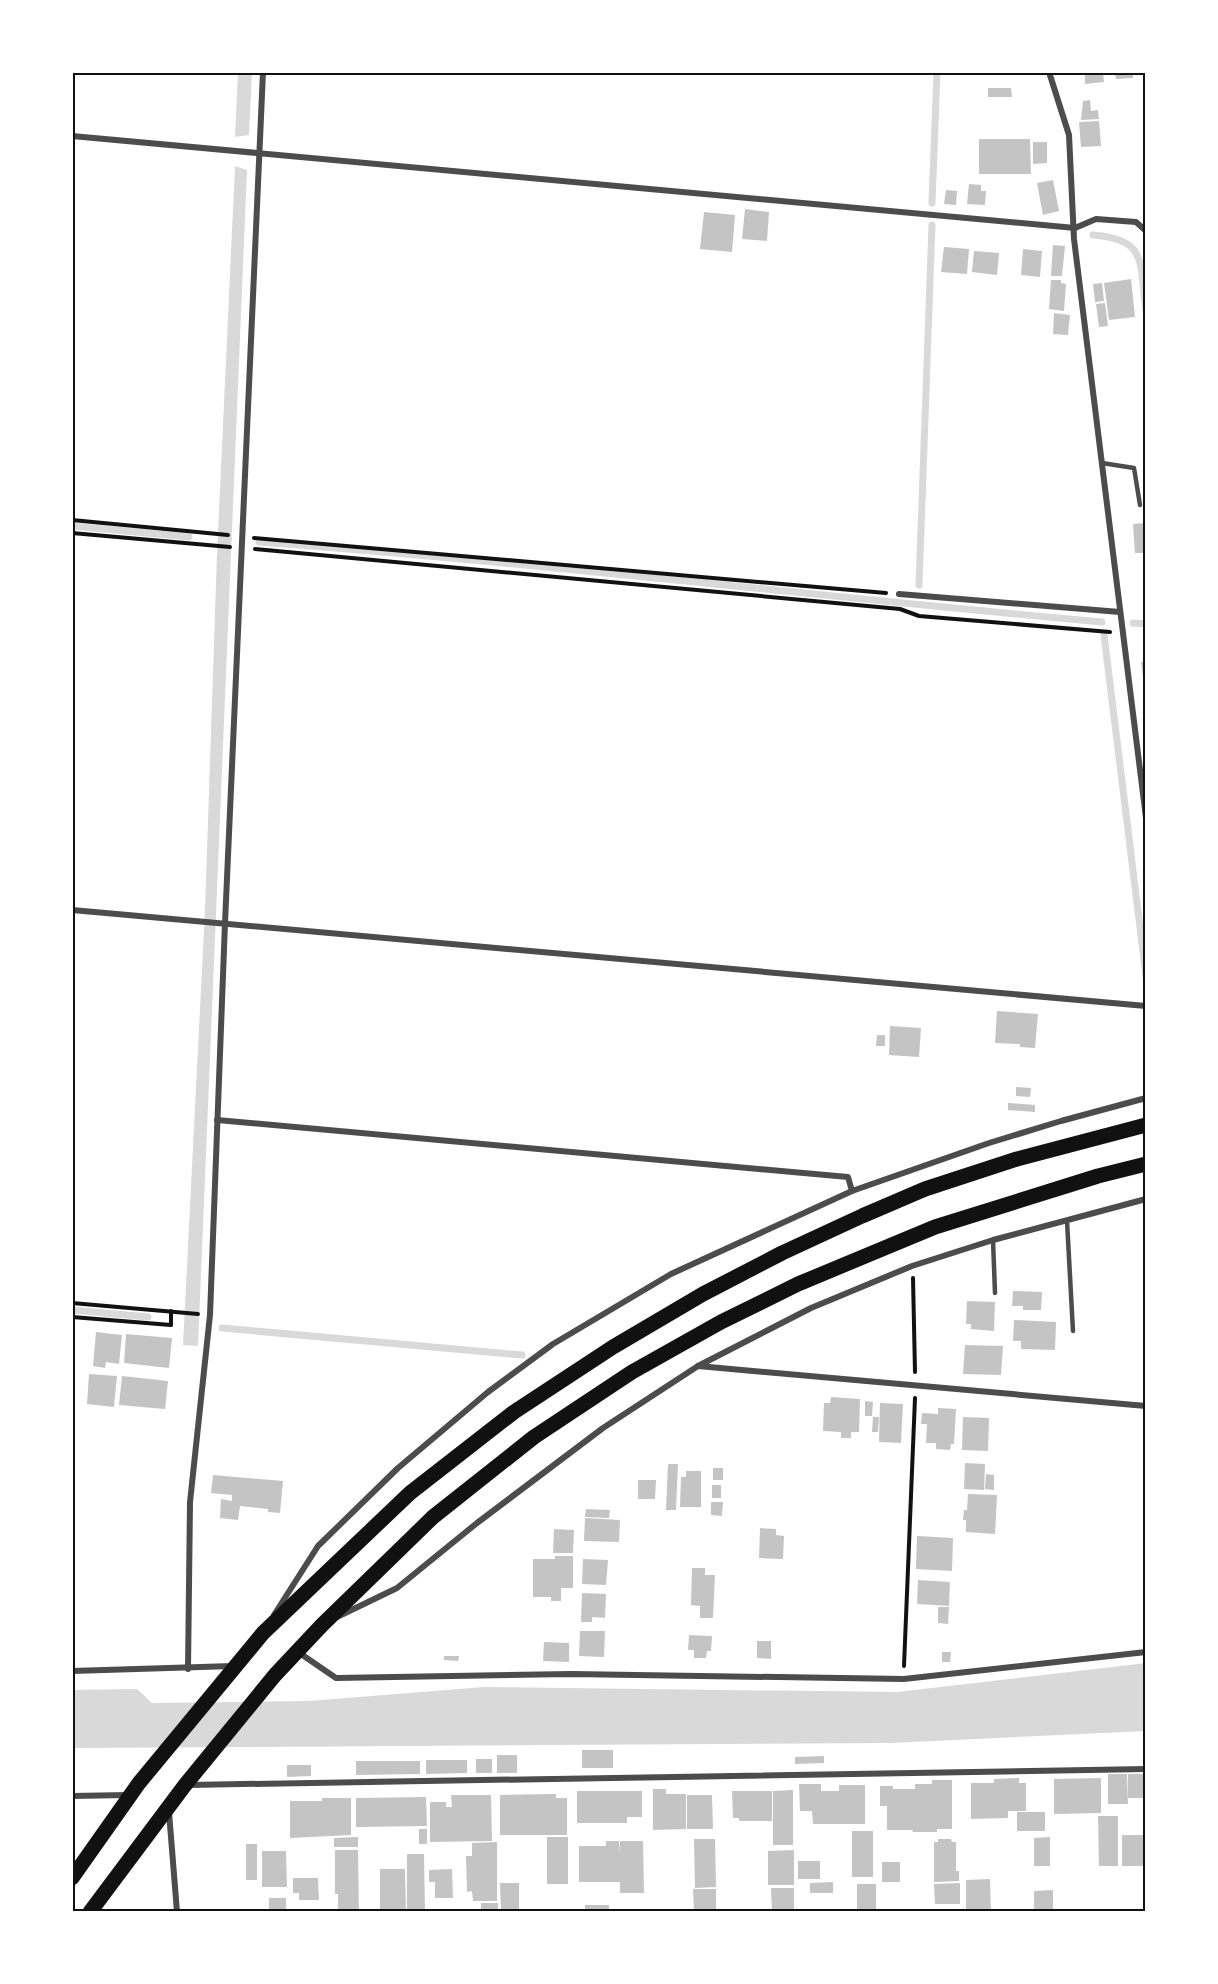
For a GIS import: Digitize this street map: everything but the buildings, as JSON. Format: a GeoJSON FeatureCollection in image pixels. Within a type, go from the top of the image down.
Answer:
{"type":"FeatureCollection","features":[{"type":"Feature","properties":{"kind":"highway"},"geometry":{"type":"LineString","coordinates":[[72,1878],[135,1789],[263,1633],[410,1493],[514,1412],[613,1347],[703,1294],[782,1253],[925,1189],[1017,1159],[1146,1125]]}},
{"type":"Feature","properties":{"kind":"highway"},"geometry":{"type":"LineString","coordinates":[[90,1912],[168,1806],[275,1675],[322,1625],[433,1517],[534,1437],[632,1372],[769,1298],[935,1227],[1098,1176],[1146,1164]]}},
{"type":"Feature","properties":{"kind":"highway"},"geometry":{"type":"LineString","coordinates":[[72,1868],[99,1841]]}},
{"type":"Feature","properties":{"kind":"street"},"geometry":{"type":"LineString","coordinates":[[188,1669],[190,1502],[210,1315],[222,923],[263,72]]}},
{"type":"Feature","properties":{"kind":"street"},"geometry":{"type":"LineString","coordinates":[[1048,72],[1069,135],[1074,239],[1120,612],[1142,760],[1146,818]]}},
{"type":"Feature","properties":{"kind":"street"},"geometry":{"type":"LineString","coordinates":[[72,136],[1075,228],[1096,219],[1136,222],[1146,231]]}},
{"type":"Feature","properties":{"kind":"street"},"geometry":{"type":"LineString","coordinates":[[899,594],[1120,612]]}},
{"type":"Feature","properties":{"kind":"street"},"geometry":{"type":"LineString","coordinates":[[72,910],[1146,1006]]}},
{"type":"Feature","properties":{"kind":"street"},"geometry":{"type":"LineString","coordinates":[[263,1633],[318,1546],[398,1468],[488,1392],[553,1344],[671,1274],[852,1191],[989,1143],[1146,1098]]}},
{"type":"Feature","properties":{"kind":"street"},"geometry":{"type":"LineString","coordinates":[[217,1120],[848,1177],[852,1191]]}},
{"type":"Feature","properties":{"kind":"street"},"geometry":{"type":"LineString","coordinates":[[322,1625],[397,1588],[477,1522],[603,1428],[698,1366],[811,1308],[912,1266],[993,1240],[1146,1199]]}},
{"type":"Feature","properties":{"kind":"street"},"geometry":{"type":"LineString","coordinates":[[698,1366],[1146,1406]]}},
{"type":"Feature","properties":{"kind":"street"},"geometry":{"type":"LineString","coordinates":[[297,1652],[336,1677],[571,1674],[904,1679],[1146,1652]]}},
{"type":"Feature","properties":{"kind":"street"},"geometry":{"type":"LineString","coordinates":[[72,1671],[235,1666]]}},
{"type":"Feature","properties":{"kind":"street"},"geometry":{"type":"LineString","coordinates":[[185,1785],[1146,1769]]}},
{"type":"Feature","properties":{"kind":"street"},"geometry":{"type":"LineString","coordinates":[[72,1796],[135,1789]]}},
{"type":"Feature","properties":{"kind":"street"},"geometry":{"type":"LineString","coordinates":[[168,1806],[177,1912]]}},
{"type":"Feature","properties":{"kind":"lane"},"geometry":{"type":"LineString","coordinates":[[1102,463],[1134,468],[1140,505]]}},
{"type":"Feature","properties":{"kind":"lane"},"geometry":{"type":"LineString","coordinates":[[1067,1221],[1073,1331]]}},
{"type":"Feature","properties":{"kind":"lane"},"geometry":{"type":"LineString","coordinates":[[993,1240],[995,1293]]}},
{"type":"Feature","properties":{"kind":"path"},"geometry":{"type":"LineString","coordinates":[[72,520],[239,537],[899,594]]}},
{"type":"Feature","properties":{"kind":"path"},"geometry":{"type":"LineString","coordinates":[[72,533],[900,609],[919,616],[1123,633]]}},
{"type":"Feature","properties":{"kind":"path"},"geometry":{"type":"LineString","coordinates":[[904,1679],[916,1386],[912,1266]]}},
{"type":"Feature","properties":{"kind":"path"},"geometry":{"type":"LineString","coordinates":[[72,1304],[203,1314]]}},
{"type":"Feature","properties":{"kind":"path"},"geometry":{"type":"LineString","coordinates":[[72,1317],[171,1325],[171,1311]]}},
{"type":"Feature","properties":{"kind":"shaded area"},"geometry":{"type":"Polygon","coordinates":[[[238,72],[252,72],[249,135],[235,137],[238,72]]]}},
{"type":"Feature","properties":{"kind":"shaded area"},"geometry":{"type":"Polygon","coordinates":[[[235,166],[247,170],[198,1346],[183,1345],[205,910],[217,554],[235,166]]]}},
{"type":"Feature","properties":{"kind":"shaded area"},"geometry":{"type":"Polygon","coordinates":[[[1146,1663],[1146,1731],[891,1743],[72,1748],[72,1690],[137,1689],[152,1703],[309,1701],[484,1687],[897,1692],[1146,1663]]]}},
{"type":"Feature","properties":{"kind":"waterway"},"geometry":{"type":"LineString","coordinates":[[932,203],[937,72]]}},
{"type":"Feature","properties":{"kind":"waterway"},"geometry":{"type":"LineString","coordinates":[[919,585],[932,225]]}},
{"type":"Feature","properties":{"kind":"waterway"},"geometry":{"type":"LineString","coordinates":[[1093,235],[1111,237],[1133,248],[1141,267],[1146,310]]}},
{"type":"Feature","properties":{"kind":"waterway"},"geometry":{"type":"LineString","coordinates":[[72,526],[189,537]]}},
{"type":"Feature","properties":{"kind":"waterway"},"geometry":{"type":"LineString","coordinates":[[259,542],[470,560],[1102,622]]}},
{"type":"Feature","properties":{"kind":"waterway"},"geometry":{"type":"LineString","coordinates":[[1133,623],[1146,624]]}},
{"type":"Feature","properties":{"kind":"waterway"},"geometry":{"type":"LineString","coordinates":[[1104,635],[1146,976]]}},
{"type":"Feature","properties":{"kind":"waterway"},"geometry":{"type":"LineString","coordinates":[[72,1310],[148,1317]]}},
{"type":"Feature","properties":{"kind":"waterway"},"geometry":{"type":"LineString","coordinates":[[222,1328],[522,1355]]}}]}
